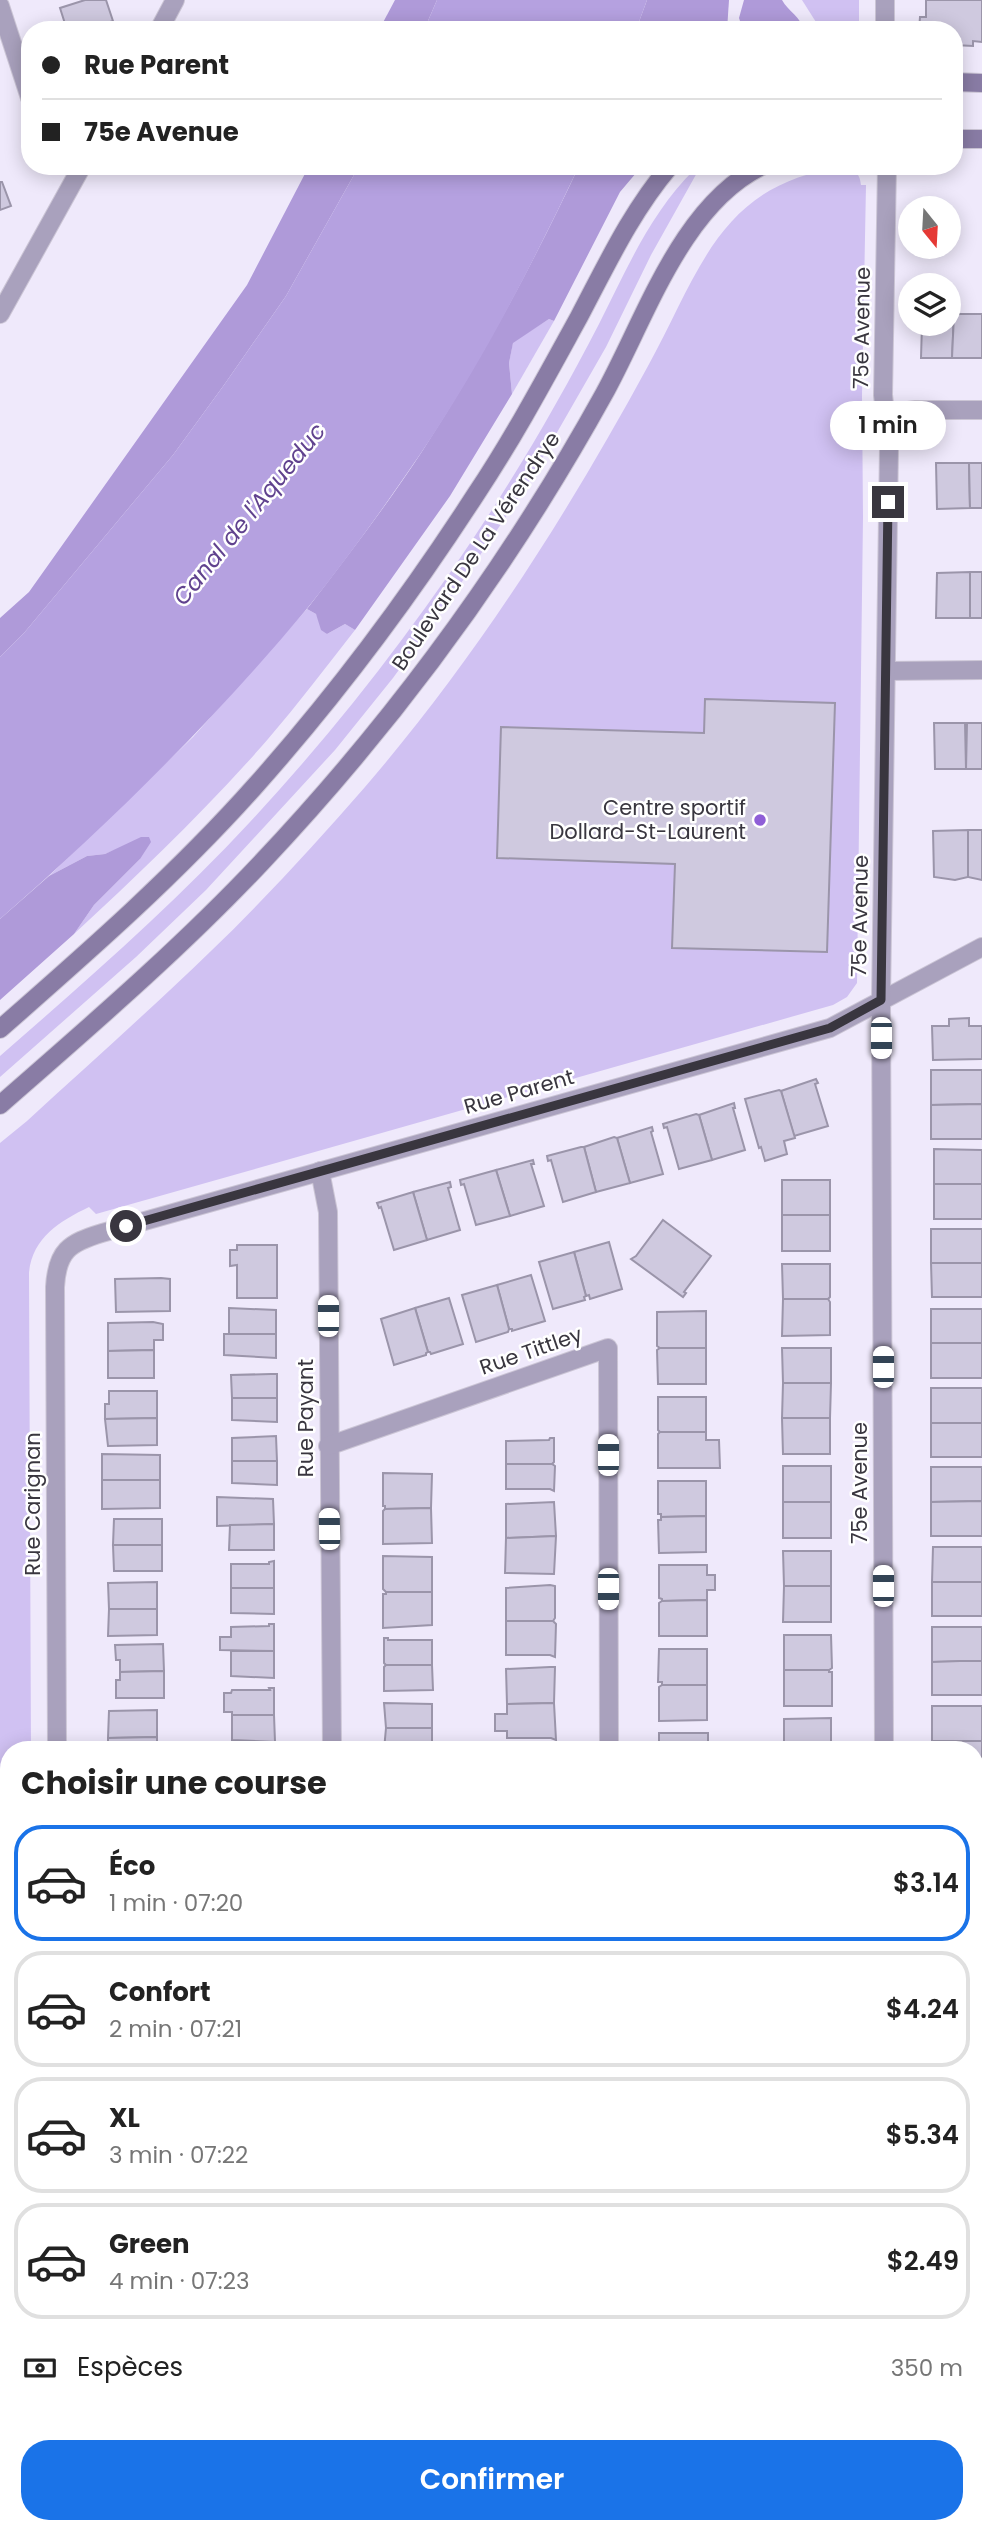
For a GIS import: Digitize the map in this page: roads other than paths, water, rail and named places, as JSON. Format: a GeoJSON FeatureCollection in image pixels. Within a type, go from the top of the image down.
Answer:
{"type":"FeatureCollection","features":[{"type":"Feature","properties":{"kind":"main road"},"geometry":{"type":"LineString","coordinates":[[963,82],[982,83]]}},
{"type":"Feature","properties":{"kind":"main road"},"geometry":{"type":"LineString","coordinates":[[963,139],[982,139]]}},
{"type":"Feature","properties":{"kind":"main road","name":"Boulevard De La Vérendrye"},"geometry":{"type":"LineString","coordinates":[[0,1029],[141,902],[246,796],[377,638],[452,532],[500,457],[569,336],[632,215],[663,175]]}},
{"type":"Feature","properties":{"kind":"main road","name":"Boulevard De La Vérendrye"},"geometry":{"type":"LineString","coordinates":[[0,1105],[151,972],[208,917],[301,821],[397,706],[470,608],[572,450],[691,229],[727,189],[748,175]]}},
{"type":"Feature","properties":{"kind":"street"},"geometry":{"type":"LineString","coordinates":[[164,21],[175,0]]}},
{"type":"Feature","properties":{"kind":"street"},"geometry":{"type":"LineString","coordinates":[[884,21],[885,0]]}},
{"type":"Feature","properties":{"kind":"street"},"geometry":{"type":"LineString","coordinates":[[0,6],[21,70]]}},
{"type":"Feature","properties":{"kind":"street"},"geometry":{"type":"LineString","coordinates":[[0,314],[73,175]]}},
{"type":"Feature","properties":{"kind":"street","name":"75e Avenue"},"geometry":{"type":"LineString","coordinates":[[884,1741],[881,1000],[889,447],[885,414],[887,175]]}},
{"type":"Feature","properties":{"kind":"street"},"geometry":{"type":"LineString","coordinates":[[885,414],[916,410],[982,410]]}},
{"type":"Feature","properties":{"kind":"street"},"geometry":{"type":"LineString","coordinates":[[886,671],[982,670]]}},
{"type":"Feature","properties":{"kind":"street","name":"Rue Parent"},"geometry":{"type":"LineString","coordinates":[[60,1258],[71,1245],[90,1236],[830,1028],[982,947]]}},
{"type":"Feature","properties":{"kind":"street","name":"Rue Payant"},"geometry":{"type":"LineString","coordinates":[[320,1171],[327,1212],[331,1741]]}},
{"type":"Feature","properties":{"kind":"street","name":"Rue Carignan"},"geometry":{"type":"LineString","coordinates":[[57,1741],[55,1287],[60,1258]]}},
{"type":"Feature","properties":{"kind":"street","name":"Rue Tittley"},"geometry":{"type":"LineString","coordinates":[[328,1446],[608,1348],[609,1741]]}},
{"type":"Feature","properties":{"kind":"water"},"geometry":{"type":"Polygon","coordinates":[[[437,0],[647,0],[639,21],[428,21],[437,0]]]}},
{"type":"Feature","properties":{"kind":"water","name":"Canal de l'Aqueduc"},"geometry":{"type":"Polygon","coordinates":[[[354,175],[575,175],[524,277],[465,384],[421,453],[335,573],[270,652],[159,771],[0,919],[0,657],[24,633],[173,455],[286,296],[354,175]]]}},
{"type":"Feature","properties":{"kind":"place","name":"Centre sportif Dollard-St-Laurent"},"geometry":{"type":"Point","coordinates":[760,820]}}]}
